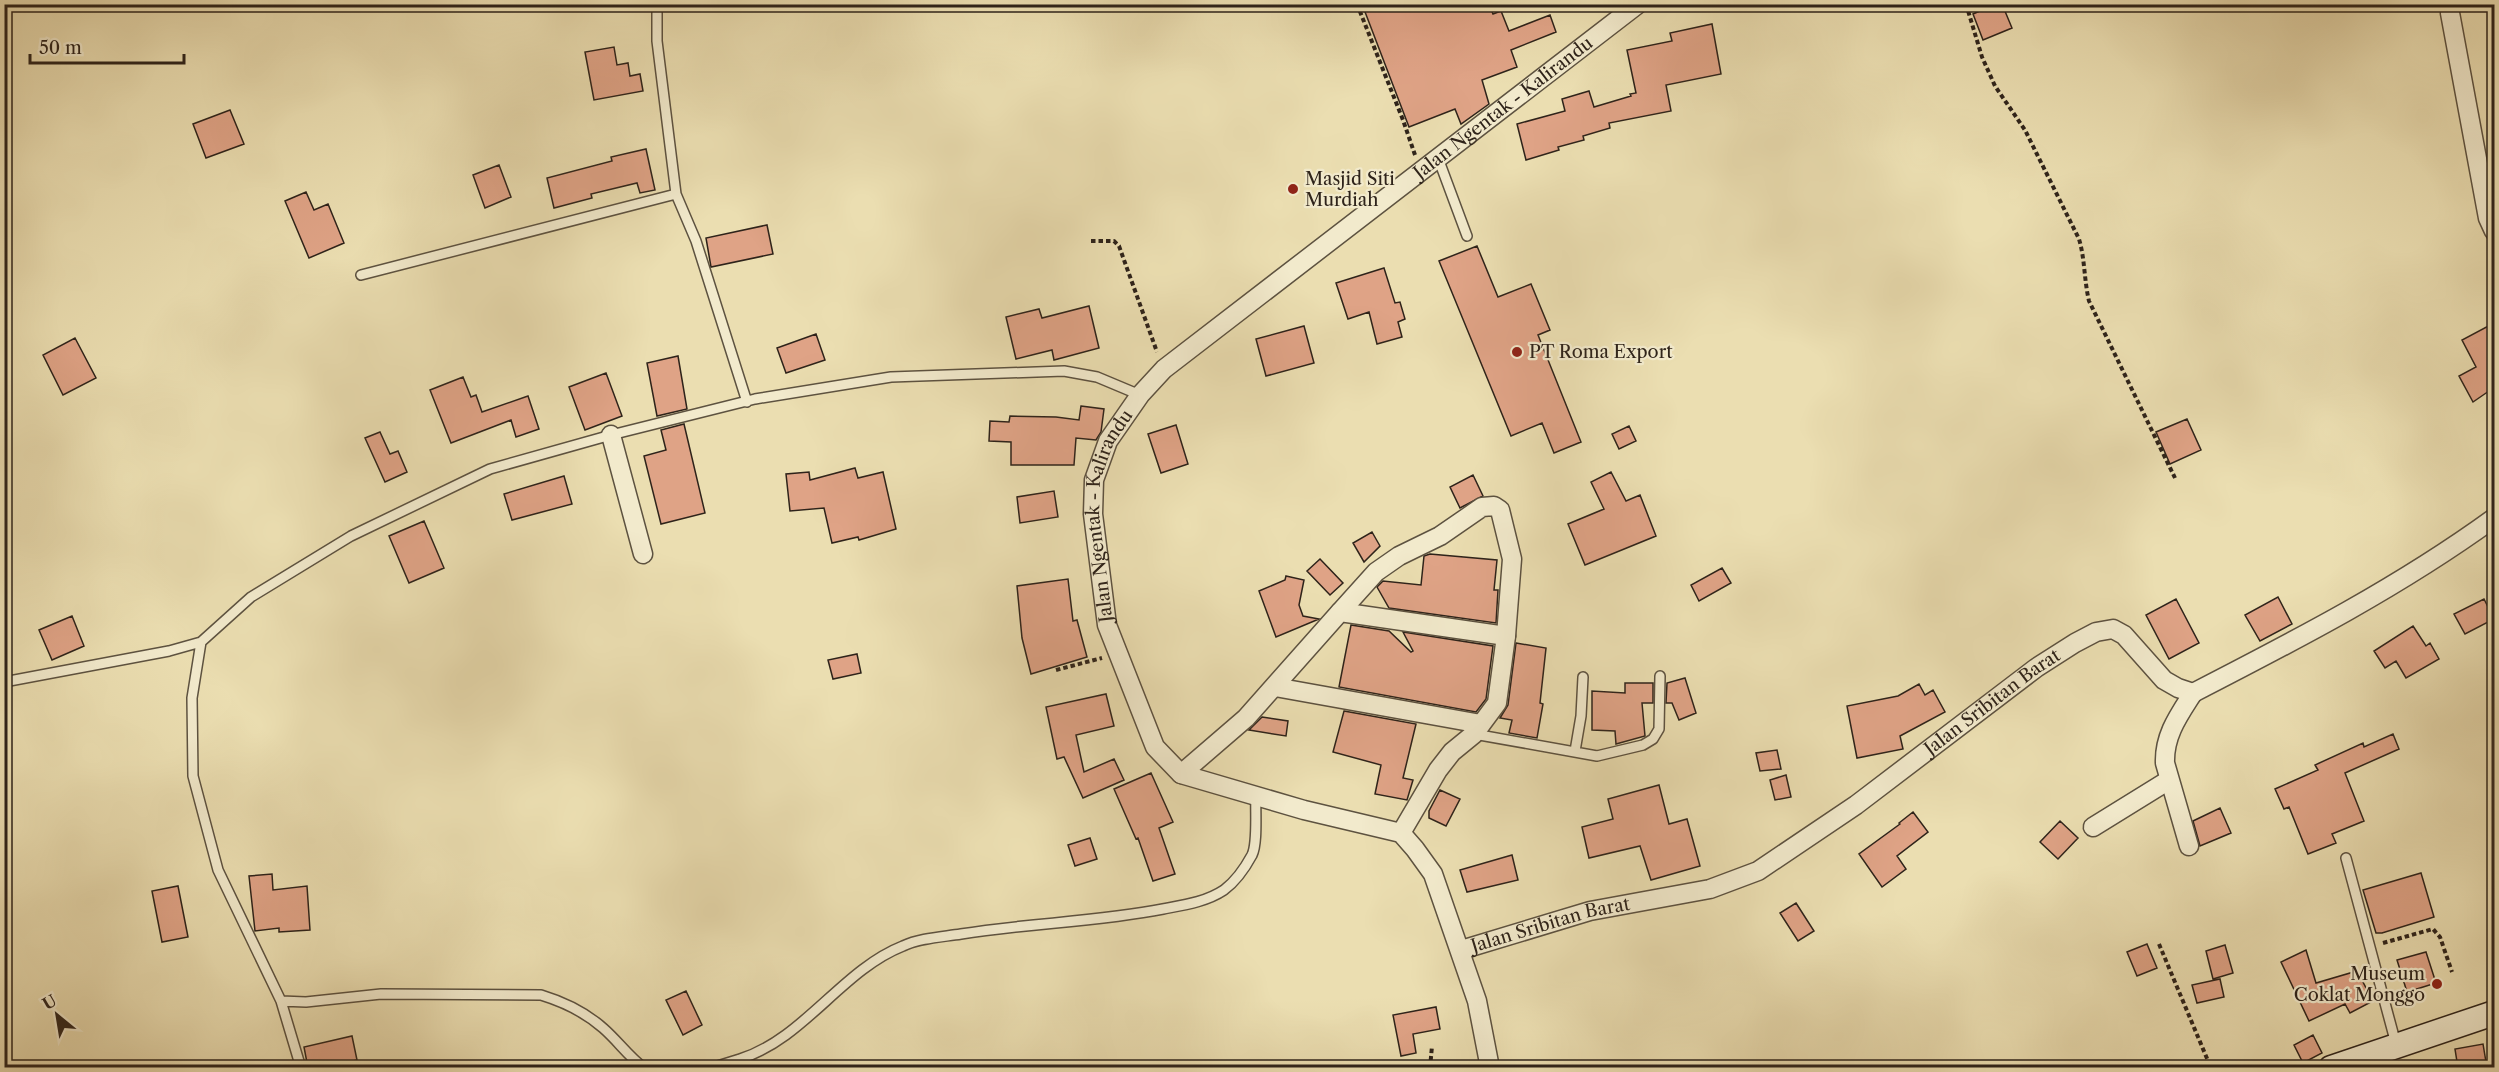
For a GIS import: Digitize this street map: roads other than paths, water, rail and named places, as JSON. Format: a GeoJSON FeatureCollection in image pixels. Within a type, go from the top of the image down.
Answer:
{"type":"FeatureCollection","features":[{"type":"Feature","properties":{"kind":"main road"},"geometry":{"type":"LineString","coordinates":[[2331,1068],[2494,1013]]}},
{"type":"Feature","properties":{"kind":"street","name":"Jalan Ngentak - Kalirandu"},"geometry":{"type":"LineString","coordinates":[[1401,833],[1304,810],[1181,774],[1155,747],[1107,624],[1093,514],[1094,480],[1108,441],[1140,395],[1164,369],[1638,4]]}},
{"type":"Feature","properties":{"kind":"street"},"geometry":{"type":"LineString","coordinates":[[2450,13],[2488,219],[2494,231]]}},
{"type":"Feature","properties":{"kind":"street"},"geometry":{"type":"LineString","coordinates":[[611,435],[643,554]]}},
{"type":"Feature","properties":{"kind":"street"},"geometry":{"type":"LineString","coordinates":[[1181,774],[1246,718],[1376,572],[1391,561],[1440,536],[1482,507],[1494,506],[1500,510],[1512,559],[1506,636],[1497,703],[1478,729],[1445,761],[1401,833],[1433,874],[1477,1001],[1490,1068]]}},
{"type":"Feature","properties":{"kind":"street"},"geometry":{"type":"LineString","coordinates":[[2189,846],[2169,780],[2164,753],[2171,727],[2193,693],[2374,598],[2448,552],[2494,518]]}},
{"type":"Feature","properties":{"kind":"street"},"geometry":{"type":"LineString","coordinates":[[1340,612],[1506,636]]}},
{"type":"Feature","properties":{"kind":"street","name":"Jalan Sribitan Barat"},"geometry":{"type":"LineString","coordinates":[[1461,950],[1590,910],[1710,889],[1758,871],[1856,805],[2036,668],[2075,643],[2096,633],[2113,629],[2124,635],[2164,680],[2193,693]]}},
{"type":"Feature","properties":{"kind":"street"},"geometry":{"type":"LineString","coordinates":[[1275,687],[1478,729]]}},
{"type":"Feature","properties":{"kind":"street"},"geometry":{"type":"LineString","coordinates":[[2093,826],[2169,780]]}},
{"type":"Feature","properties":{"kind":"lane"},"geometry":{"type":"LineString","coordinates":[[657,4],[657,41],[676,194],[696,241],[747,402]]}},
{"type":"Feature","properties":{"kind":"lane"},"geometry":{"type":"LineString","coordinates":[[1438,158],[1467,236]]}},
{"type":"Feature","properties":{"kind":"lane"},"geometry":{"type":"LineString","coordinates":[[362,275],[676,194]]}},
{"type":"Feature","properties":{"kind":"lane"},"geometry":{"type":"LineString","coordinates":[[4,682],[169,651],[201,642],[251,597],[351,536],[490,469],[611,435],[747,402],[891,377],[1064,371],[1097,377],[1140,395]]}},
{"type":"Feature","properties":{"kind":"lane"},"geometry":{"type":"LineString","coordinates":[[201,642],[192,698],[193,776],[218,870],[281,1001],[301,1068]]}},
{"type":"Feature","properties":{"kind":"lane"},"geometry":{"type":"LineString","coordinates":[[1478,729],[1597,756],[1643,745],[1653,739],[1659,729],[1660,676]]}},
{"type":"Feature","properties":{"kind":"lane"},"geometry":{"type":"LineString","coordinates":[[1575,751],[1581,716],[1583,677]]}},
{"type":"Feature","properties":{"kind":"lane"},"geometry":{"type":"LineString","coordinates":[[711,1068],[755,1054],[768,1047],[804,1020],[871,963],[887,952],[906,944],[1008,926],[1133,915],[1196,902],[1223,890],[1237,878],[1254,852],[1256,796]]}},
{"type":"Feature","properties":{"kind":"lane"},"geometry":{"type":"LineString","coordinates":[[2346,858],[2396,1046]]}},
{"type":"Feature","properties":{"kind":"lane"},"geometry":{"type":"LineString","coordinates":[[281,1001],[306,1002],[381,994],[541,995],[561,1001],[603,1028],[632,1059],[644,1068]]}},
{"type":"Feature","properties":{"kind":"lane"},"geometry":{"type":"LineString","coordinates":[[740,1059],[751,1068]]}},
{"type":"Feature","properties":{"kind":"place","name":"Masjid Siti Murdiah"},"geometry":{"type":"Point","coordinates":[1293,189]}},
{"type":"Feature","properties":{"kind":"place","name":"PT Roma Export"},"geometry":{"type":"Point","coordinates":[1517,352]}},
{"type":"Feature","properties":{"kind":"place","name":"Museum Coklat Monggo"},"geometry":{"type":"Point","coordinates":[2437,984]}}]}
